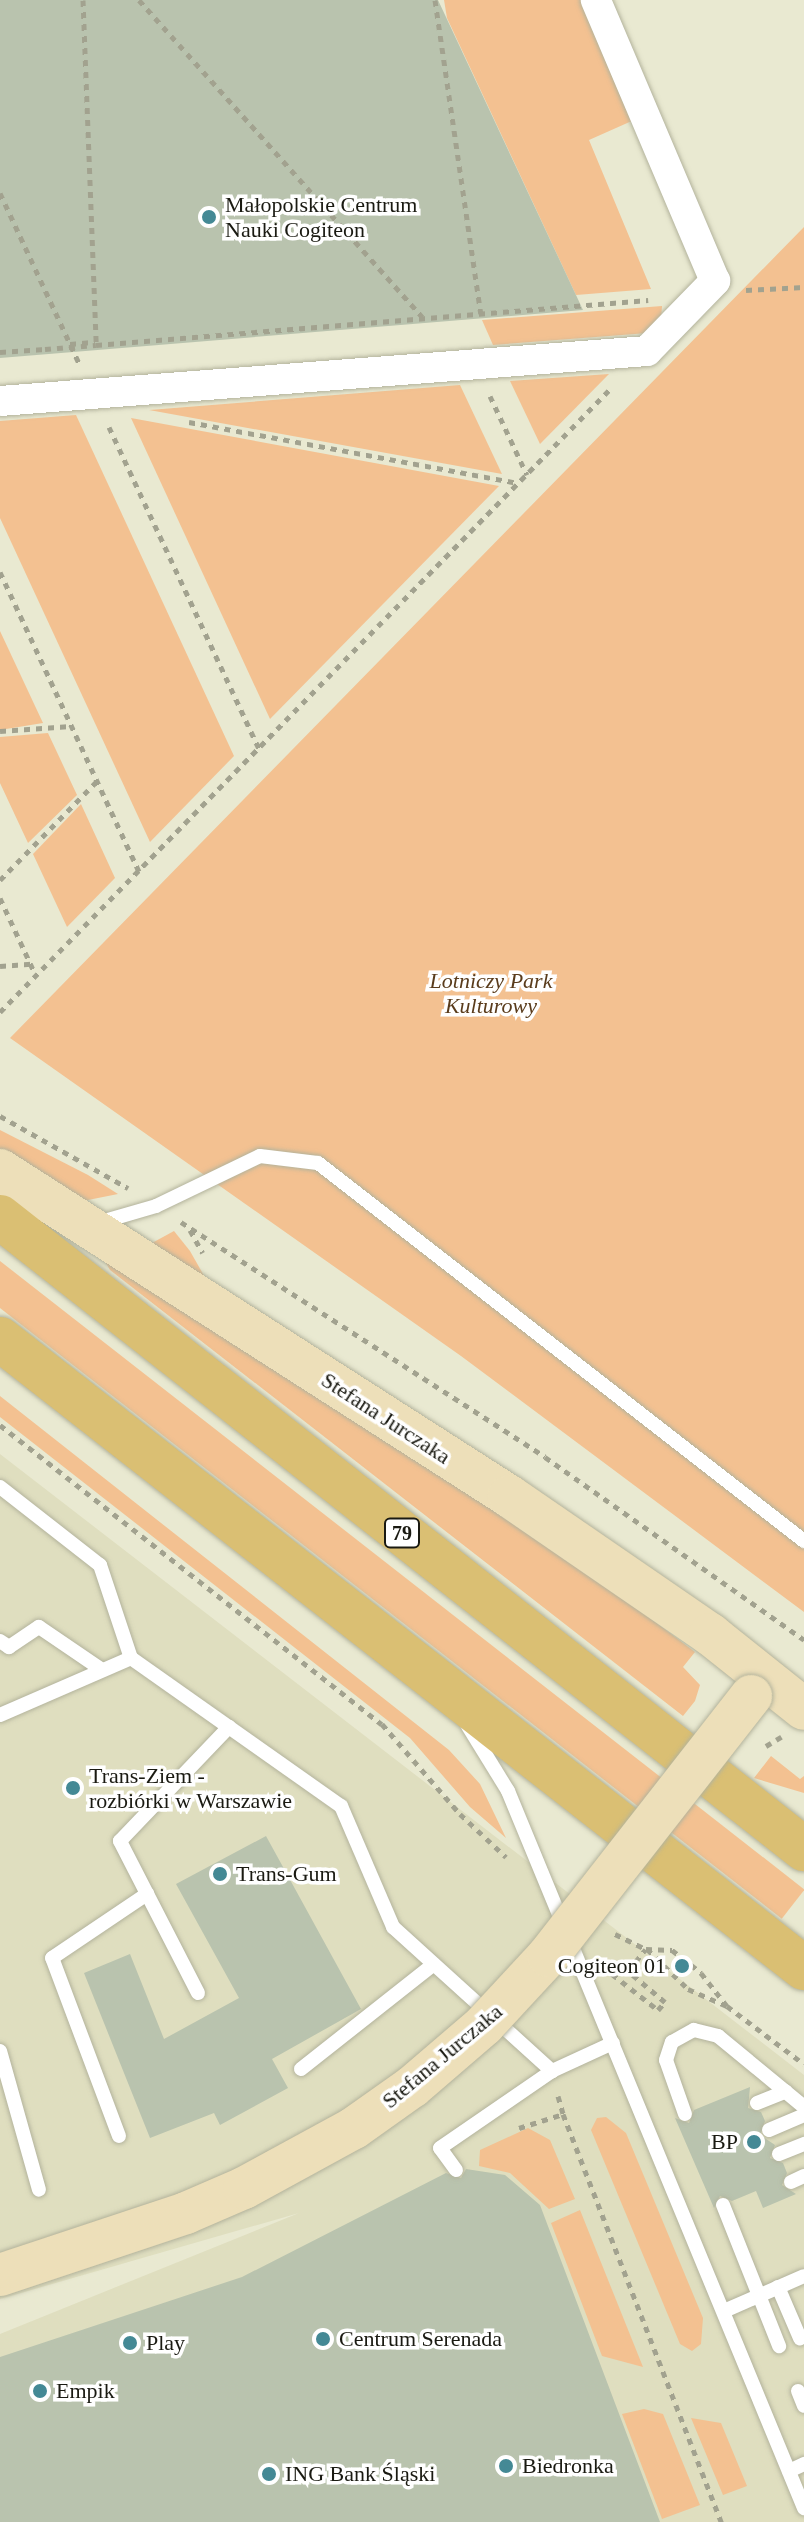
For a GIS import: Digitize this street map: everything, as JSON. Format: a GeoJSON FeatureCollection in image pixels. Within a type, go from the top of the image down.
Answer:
{"type":"FeatureCollection","features":[{"type":"Feature","properties":{"kind":"main road","name":"79"},"geometry":{"type":"LineString","coordinates":[[0,1217],[804,1849]]}},
{"type":"Feature","properties":{"kind":"main road"},"geometry":{"type":"LineString","coordinates":[[0,1339],[804,1968]]}},
{"type":"Feature","properties":{"kind":"street"},"geometry":{"type":"LineString","coordinates":[[0,401],[647,351],[715,281],[596,0]]}},
{"type":"Feature","properties":{"kind":"street","name":"Stefana Jurczaka"},"geometry":{"type":"LineString","coordinates":[[0,1170],[509,1496],[710,1634],[758,1687],[804,1709]]}},
{"type":"Feature","properties":{"kind":"street","name":"Stefana Jurczaka"},"geometry":{"type":"LineString","coordinates":[[0,2275],[230,2194],[298,2162],[412,2087],[484,2025],[548,1956],[758,1687]]}},
{"type":"Feature","properties":{"kind":"lane"},"geometry":{"type":"LineString","coordinates":[[83,1223],[124,1219],[260,1156],[318,1163],[804,1541]]}},
{"type":"Feature","properties":{"kind":"lane"},"geometry":{"type":"LineString","coordinates":[[0,1487],[100,1565],[131,1658],[341,1806],[393,1927],[552,2071]]}},
{"type":"Feature","properties":{"kind":"lane"},"geometry":{"type":"LineString","coordinates":[[0,1641],[9,1647],[39,1627],[102,1670]]}},
{"type":"Feature","properties":{"kind":"lane"},"geometry":{"type":"LineString","coordinates":[[0,1715],[131,1658]]}},
{"type":"Feature","properties":{"kind":"lane"},"geometry":{"type":"LineString","coordinates":[[443,1685],[508,1791],[804,2508]]}},
{"type":"Feature","properties":{"kind":"lane"},"geometry":{"type":"LineString","coordinates":[[198,1993],[120,1841],[229,1727]]}},
{"type":"Feature","properties":{"kind":"lane"},"geometry":{"type":"LineString","coordinates":[[119,2136],[52,1958],[147,1894]]}},
{"type":"Feature","properties":{"kind":"lane"},"geometry":{"type":"LineString","coordinates":[[301,2069],[434,1964]]}},
{"type":"Feature","properties":{"kind":"lane"},"geometry":{"type":"LineString","coordinates":[[685,2114],[666,2060],[672,2042],[687,2031],[718,2036],[804,2107]]}},
{"type":"Feature","properties":{"kind":"lane"},"geometry":{"type":"LineString","coordinates":[[456,2170],[440,2148],[552,2071],[613,2043]]}},
{"type":"Feature","properties":{"kind":"lane"},"geometry":{"type":"LineString","coordinates":[[0,2051],[39,2190]]}},
{"type":"Feature","properties":{"kind":"lane"},"geometry":{"type":"LineString","coordinates":[[757,2103],[780,2086]]}},
{"type":"Feature","properties":{"kind":"lane"},"geometry":{"type":"LineString","coordinates":[[769,2130],[804,2115]]}},
{"type":"Feature","properties":{"kind":"lane"},"geometry":{"type":"LineString","coordinates":[[779,2154],[804,2144]]}},
{"type":"Feature","properties":{"kind":"lane"},"geometry":{"type":"LineString","coordinates":[[723,2205],[779,2346]]}},
{"type":"Feature","properties":{"kind":"lane"},"geometry":{"type":"LineString","coordinates":[[724,2311],[804,2276]]}},
{"type":"Feature","properties":{"kind":"lane"},"geometry":{"type":"LineString","coordinates":[[778,2287],[800,2338]]}},
{"type":"Feature","properties":{"kind":"lane"},"geometry":{"type":"LineString","coordinates":[[798,2391],[804,2406]]}},
{"type":"Feature","properties":{"kind":"lane"},"geometry":{"type":"LineString","coordinates":[[789,2471],[804,2464]]}},
{"type":"Feature","properties":{"kind":"path"},"geometry":{"type":"LineString","coordinates":[[83,0],[95,344]]}},
{"type":"Feature","properties":{"kind":"path"},"geometry":{"type":"LineString","coordinates":[[139,0],[426,318]]}},
{"type":"Feature","properties":{"kind":"path"},"geometry":{"type":"LineString","coordinates":[[435,0],[480,314]]}},
{"type":"Feature","properties":{"kind":"path"},"geometry":{"type":"LineString","coordinates":[[0,193],[259,749]]}},
{"type":"Feature","properties":{"kind":"path"},"geometry":{"type":"LineString","coordinates":[[704,292],[804,287]]}},
{"type":"Feature","properties":{"kind":"path"},"geometry":{"type":"LineString","coordinates":[[0,352],[656,299]]}},
{"type":"Feature","properties":{"kind":"path"},"geometry":{"type":"LineString","coordinates":[[70,344],[95,344]]}},
{"type":"Feature","properties":{"kind":"path"},"geometry":{"type":"LineString","coordinates":[[0,1012],[647,351]]}},
{"type":"Feature","properties":{"kind":"path"},"geometry":{"type":"LineString","coordinates":[[476,365],[527,475]]}},
{"type":"Feature","properties":{"kind":"path"},"geometry":{"type":"LineString","coordinates":[[172,419],[518,484]]}},
{"type":"Feature","properties":{"kind":"path"},"geometry":{"type":"LineString","coordinates":[[0,572],[139,871]]}},
{"type":"Feature","properties":{"kind":"path"},"geometry":{"type":"LineString","coordinates":[[0,731],[71,726]]}},
{"type":"Feature","properties":{"kind":"path"},"geometry":{"type":"LineString","coordinates":[[0,880],[97,781]]}},
{"type":"Feature","properties":{"kind":"path"},"geometry":{"type":"LineString","coordinates":[[0,898],[36,976]]}},
{"type":"Feature","properties":{"kind":"path"},"geometry":{"type":"LineString","coordinates":[[0,966],[31,964]]}},
{"type":"Feature","properties":{"kind":"path"},"geometry":{"type":"LineString","coordinates":[[0,1116],[76,1154],[545,1457],[804,1640]]}},
{"type":"Feature","properties":{"kind":"path"},"geometry":{"type":"LineString","coordinates":[[0,1425],[382,1724],[460,1814],[511,1862]]}},
{"type":"Feature","properties":{"kind":"path"},"geometry":{"type":"LineString","coordinates":[[609,1971],[658,2010],[665,2002],[628,1971],[646,1949]]}},
{"type":"Feature","properties":{"kind":"path"},"geometry":{"type":"LineString","coordinates":[[646,1949],[688,1989],[727,2006],[804,2064]]}},
{"type":"Feature","properties":{"kind":"path"},"geometry":{"type":"LineString","coordinates":[[646,1949],[672,1950],[701,1973],[727,2006]]}},
{"type":"Feature","properties":{"kind":"path"},"geometry":{"type":"LineString","coordinates":[[506,2134],[563,2114],[721,2522]]}},
{"type":"Feature","properties":{"kind":"shaded area"},"geometry":{"type":"Polygon","coordinates":[[[0,1454],[804,2075],[804,2522],[0,2522],[0,2334],[299,2213],[0,2299],[0,1454]]]}},
{"type":"Feature","properties":{"kind":"green space"},"geometry":{"type":"Polygon","coordinates":[[[444,0],[584,0],[634,120],[589,140],[651,289],[576,295],[447,18],[444,0]]]}},
{"type":"Feature","properties":{"kind":"green space","name":"Lotniczy Park Kulturowy"},"geometry":{"type":"Polygon","coordinates":[[[804,227],[804,1612],[461,1356],[10,1038],[804,227]]]}},
{"type":"Feature","properties":{"kind":"green space"},"geometry":{"type":"Polygon","coordinates":[[[662,306],[661,319],[648,333],[493,345],[482,320],[662,306]]]}},
{"type":"Feature","properties":{"kind":"green space"},"geometry":{"type":"Polygon","coordinates":[[[609,374],[540,444],[510,381],[609,374]]]}},
{"type":"Feature","properties":{"kind":"green space"},"geometry":{"type":"Polygon","coordinates":[[[460,385],[502,474],[149,410],[460,385]]]}},
{"type":"Feature","properties":{"kind":"green space"},"geometry":{"type":"Polygon","coordinates":[[[76,415],[234,756],[150,842],[0,518],[0,421],[76,415]]]}},
{"type":"Feature","properties":{"kind":"green space"},"geometry":{"type":"Polygon","coordinates":[[[131,418],[499,486],[270,719],[131,418]]]}},
{"type":"Feature","properties":{"kind":"green space"},"geometry":{"type":"Polygon","coordinates":[[[0,631],[43,723],[0,730],[0,631]]]}},
{"type":"Feature","properties":{"kind":"green space"},"geometry":{"type":"Polygon","coordinates":[[[48,733],[77,795],[28,843],[0,783],[0,737],[48,733]]]}},
{"type":"Feature","properties":{"kind":"green space"},"geometry":{"type":"Polygon","coordinates":[[[81,804],[115,878],[67,927],[33,854],[81,804]]]}},
{"type":"Feature","properties":{"kind":"green space"},"geometry":{"type":"Polygon","coordinates":[[[0,1130],[118,1194],[83,1201],[0,1150],[0,1130]]]}},
{"type":"Feature","properties":{"kind":"green space"},"geometry":{"type":"Polygon","coordinates":[[[174,1231],[190,1251],[207,1281],[152,1243],[174,1231]]]}},
{"type":"Feature","properties":{"kind":"green space"},"geometry":{"type":"Polygon","coordinates":[[[104,1260],[524,1523],[695,1652],[683,1667],[700,1685],[695,1701],[683,1716],[110,1270],[104,1260]]]}},
{"type":"Feature","properties":{"kind":"green space"},"geometry":{"type":"Polygon","coordinates":[[[0,1261],[804,1889],[782,1919],[0,1308],[0,1261]]]}},
{"type":"Feature","properties":{"kind":"green space"},"geometry":{"type":"Polygon","coordinates":[[[0,1396],[449,1750],[480,1784],[506,1838],[470,1807],[410,1738],[0,1417],[0,1396]]]}},
{"type":"Feature","properties":{"kind":"green space"},"geometry":{"type":"Polygon","coordinates":[[[771,1756],[800,1779],[804,1776],[804,1793],[754,1778],[771,1756]]]}},
{"type":"Feature","properties":{"kind":"green space"},"geometry":{"type":"Polygon","coordinates":[[[606,2117],[626,2133],[703,2318],[701,2344],[692,2351],[680,2344],[591,2130],[597,2118],[606,2117]]]}},
{"type":"Feature","properties":{"kind":"green space"},"geometry":{"type":"Polygon","coordinates":[[[528,2128],[550,2140],[575,2199],[549,2209],[510,2173],[479,2166],[480,2150],[528,2128]]]}},
{"type":"Feature","properties":{"kind":"green space"},"geometry":{"type":"Polygon","coordinates":[[[580,2210],[643,2367],[602,2356],[551,2223],[580,2210]]]}},
{"type":"Feature","properties":{"kind":"green space"},"geometry":{"type":"Polygon","coordinates":[[[644,2409],[663,2414],[700,2505],[662,2519],[622,2414],[644,2409]]]}},
{"type":"Feature","properties":{"kind":"green space"},"geometry":{"type":"Polygon","coordinates":[[[691,2418],[721,2423],[747,2486],[723,2495],[691,2418]]]}},
{"type":"Feature","properties":{"kind":"building","name":"Małopolskie Centrum Nauki Cogiteon"},"geometry":{"type":"Polygon","coordinates":[[[0,0],[438,0],[583,310],[0,358],[0,0]]]}},
{"type":"Feature","properties":{"kind":"building"},"geometry":{"type":"Polygon","coordinates":[[[266,1836],[361,2009],[272,2059],[288,2088],[220,2125],[214,2113],[150,2138],[84,1973],[130,1954],[164,2039],[239,1998],[176,1884],[266,1836]]]}},
{"type":"Feature","properties":{"kind":"building"},"geometry":{"type":"Polygon","coordinates":[[[750,2087],[748,2108],[761,2112],[765,2121],[760,2135],[775,2145],[770,2158],[783,2163],[787,2173],[782,2185],[796,2194],[763,2208],[756,2191],[732,2201],[720,2196],[714,2208],[675,2118],[689,2123],[694,2110],[750,2087]]]}},
{"type":"Feature","properties":{"kind":"building","name":"Centrum Serenada"},"geometry":{"type":"Polygon","coordinates":[[[466,2169],[505,2175],[540,2205],[660,2522],[0,2522],[0,2357],[242,2277],[446,2173],[461,2178],[466,2169]]]}},
{"type":"Feature","properties":{"kind":"place","name":"Małopolskie Centrum Nauki Cogiteon"},"geometry":{"type":"Point","coordinates":[209,217]}},
{"type":"Feature","properties":{"kind":"place","name":"Trans-Ziem - rozbiórki w Warszawie"},"geometry":{"type":"Point","coordinates":[73,1788]}},
{"type":"Feature","properties":{"kind":"place","name":"Trans-Gum"},"geometry":{"type":"Point","coordinates":[220,1874]}},
{"type":"Feature","properties":{"kind":"place","name":"Cogiteon 01"},"geometry":{"type":"Point","coordinates":[682,1966]}},
{"type":"Feature","properties":{"kind":"place","name":"BP"},"geometry":{"type":"Point","coordinates":[754,2142]}},
{"type":"Feature","properties":{"kind":"place","name":"Centrum Serenada"},"geometry":{"type":"Point","coordinates":[323,2339]}},
{"type":"Feature","properties":{"kind":"place","name":"Play"},"geometry":{"type":"Point","coordinates":[130,2343]}},
{"type":"Feature","properties":{"kind":"place","name":"Empik"},"geometry":{"type":"Point","coordinates":[40,2391]}},
{"type":"Feature","properties":{"kind":"place","name":"Biedronka"},"geometry":{"type":"Point","coordinates":[506,2466]}},
{"type":"Feature","properties":{"kind":"place","name":"ING Bank Śląski"},"geometry":{"type":"Point","coordinates":[269,2474]}}]}
